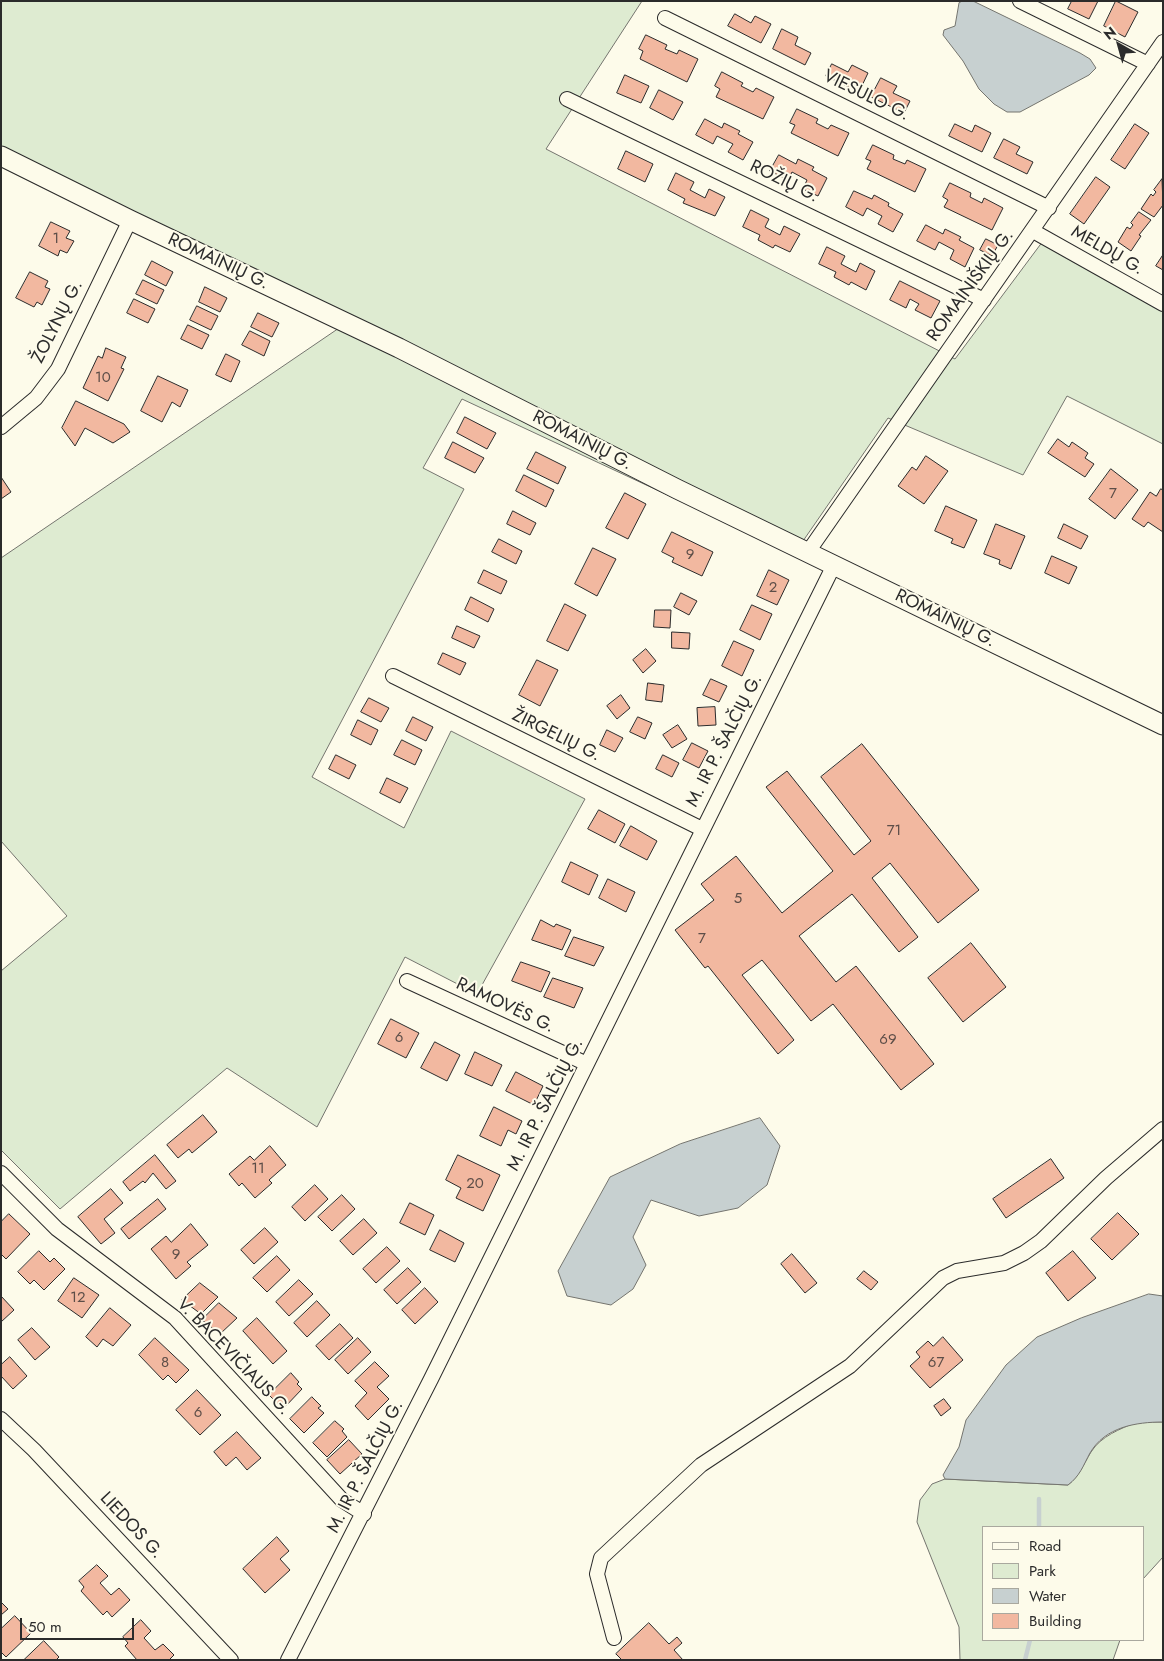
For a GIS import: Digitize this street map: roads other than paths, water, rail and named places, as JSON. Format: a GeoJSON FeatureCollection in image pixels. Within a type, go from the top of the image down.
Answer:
{"type":"FeatureCollection","features":[{"type":"Feature","properties":{"kind":"main road","name":"ROMAINIŲ G."},"geometry":{"type":"LineString","coordinates":[[1,156],[130,220],[400,348],[677,489],[1163,725]]}},
{"type":"Feature","properties":{"kind":"street"},"geometry":{"type":"LineString","coordinates":[[1020,1],[1148,64]]}},
{"type":"Feature","properties":{"kind":"street","name":"VIESULO G."},"geometry":{"type":"LineString","coordinates":[[665,18],[1050,208]]}},
{"type":"Feature","properties":{"kind":"street","name":"ROMAINIŠKIŲ G."},"geometry":{"type":"LineString","coordinates":[[808,552],[1050,208],[1163,42]]}},
{"type":"Feature","properties":{"kind":"street","name":"ROŽIŲ G."},"geometry":{"type":"LineString","coordinates":[[567,99],[984,300]]}},
{"type":"Feature","properties":{"kind":"street","name":"ŽOLYNŲ G."},"geometry":{"type":"LineString","coordinates":[[1,427],[36,398],[58,369],[130,220]]}},
{"type":"Feature","properties":{"kind":"street","name":"MELDŲ G."},"geometry":{"type":"LineString","coordinates":[[1033,231],[1163,304]]}},
{"type":"Feature","properties":{"kind":"street","name":"M. IR P. ŠALČIŲ G."},"geometry":{"type":"LineString","coordinates":[[288,1660],[364,1514],[834,565]]}},
{"type":"Feature","properties":{"kind":"street","name":"ŽIRGELIŲ G."},"geometry":{"type":"LineString","coordinates":[[393,676],[702,829]]}},
{"type":"Feature","properties":{"kind":"street","name":"RAMOVĖS G."},"geometry":{"type":"LineString","coordinates":[[407,982],[587,1064]]}},
{"type":"Feature","properties":{"kind":"street"},"geometry":{"type":"LineString","coordinates":[[614,1638],[597,1574],[601,1558],[701,1465],[850,1366],[942,1278],[957,1272],[1004,1263],[1041,1242],[1106,1178],[1163,1129]]}},
{"type":"Feature","properties":{"kind":"street","name":"V. BACEVIČIAUS G."},"geometry":{"type":"LineString","coordinates":[[1,1173],[58,1229],[175,1318],[342,1500],[364,1514]]}},
{"type":"Feature","properties":{"kind":"street","name":"LIEDOS G."},"geometry":{"type":"LineString","coordinates":[[1,1419],[34,1450],[231,1660]]}},
{"type":"Feature","properties":{"kind":"water"},"geometry":{"type":"Polygon","coordinates":[[[973,1],[1080,53],[1090,59],[1096,68],[1089,75],[1020,112],[1007,112],[994,104],[979,89],[963,61],[943,35],[944,30],[955,26],[959,3],[973,1]]]}},
{"type":"Feature","properties":{"kind":"water"},"geometry":{"type":"Polygon","coordinates":[[[760,1118],[780,1146],[767,1185],[738,1208],[699,1216],[651,1200],[633,1237],[646,1265],[633,1289],[611,1305],[567,1296],[558,1271],[610,1177],[680,1144],[760,1118]]]}},
{"type":"Feature","properties":{"kind":"water"},"geometry":{"type":"Polygon","coordinates":[[[1149,1294],[1163,1296],[1163,1422],[1132,1425],[1104,1437],[1096,1444],[1078,1474],[1068,1485],[945,1479],[943,1475],[959,1447],[966,1420],[1006,1365],[1037,1337],[1081,1318],[1149,1294]]]}},
{"type":"Feature","properties":{"kind":"waterway"},"geometry":{"type":"LineString","coordinates":[[1039,1499],[1039,1526]]}},
{"type":"Feature","properties":{"kind":"waterway"},"geometry":{"type":"LineString","coordinates":[[1025,1660],[1030,1641]]}}]}
